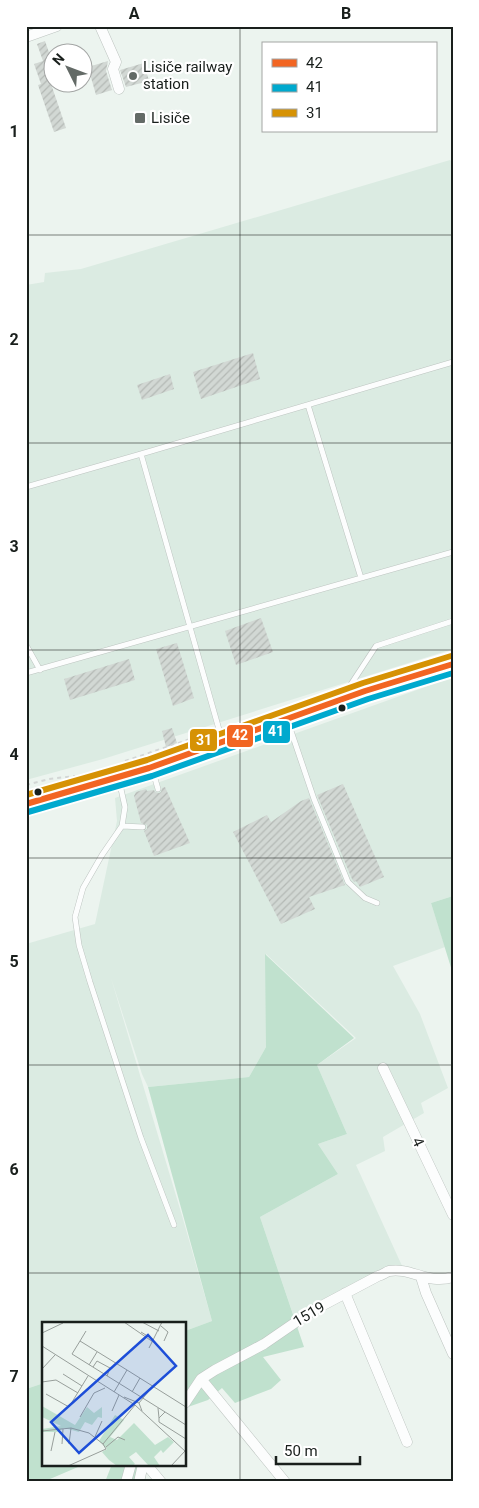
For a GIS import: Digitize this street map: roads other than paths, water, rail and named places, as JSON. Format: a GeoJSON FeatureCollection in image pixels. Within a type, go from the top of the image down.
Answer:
{"type":"FeatureCollection","features":[{"type":"Feature","properties":{"kind":"main road"},"geometry":{"type":"LineString","coordinates":[[26,804],[77,791],[118,770],[151,766],[221,736],[287,719],[341,699],[453,664]]}},
{"type":"Feature","properties":{"kind":"street"},"geometry":{"type":"LineString","coordinates":[[26,37],[57,26]]}},
{"type":"Feature","properties":{"kind":"street"},"geometry":{"type":"LineString","coordinates":[[100,26],[116,62],[113,69],[119,89]]}},
{"type":"Feature","properties":{"kind":"street","name":"4"},"geometry":{"type":"LineString","coordinates":[[383,1068],[453,1215]]}},
{"type":"Feature","properties":{"kind":"street","name":"1519"},"geometry":{"type":"LineString","coordinates":[[186,1402],[201,1379],[264,1344],[312,1311],[390,1271],[403,1271],[439,1280],[453,1277]]}},
{"type":"Feature","properties":{"kind":"street"},"geometry":{"type":"LineString","coordinates":[[421,1277],[426,1293],[453,1354]]}},
{"type":"Feature","properties":{"kind":"street"},"geometry":{"type":"LineString","coordinates":[[345,1293],[407,1442]]}},
{"type":"Feature","properties":{"kind":"street"},"geometry":{"type":"LineString","coordinates":[[201,1379],[285,1482]]}},
{"type":"Feature","properties":{"kind":"street"},"geometry":{"type":"LineString","coordinates":[[126,1482],[130,1466]]}},
{"type":"Feature","properties":{"kind":"street"},"geometry":{"type":"LineString","coordinates":[[139,1482],[143,1466]]}},
{"type":"Feature","properties":{"kind":"street"},"geometry":{"type":"LineString","coordinates":[[146,1466],[161,1482]]}},
{"type":"Feature","properties":{"kind":"lane"},"geometry":{"type":"LineString","coordinates":[[26,487],[453,362]]}},
{"type":"Feature","properties":{"kind":"lane"},"geometry":{"type":"LineString","coordinates":[[308,405],[361,578]]}},
{"type":"Feature","properties":{"kind":"lane"},"geometry":{"type":"LineString","coordinates":[[141,454],[221,736]]}},
{"type":"Feature","properties":{"kind":"lane"},"geometry":{"type":"LineString","coordinates":[[26,673],[453,552]]}},
{"type":"Feature","properties":{"kind":"lane"},"geometry":{"type":"LineString","coordinates":[[341,699],[376,646],[453,621]]}},
{"type":"Feature","properties":{"kind":"lane"},"geometry":{"type":"LineString","coordinates":[[26,645],[40,670]]}},
{"type":"Feature","properties":{"kind":"lane"},"geometry":{"type":"LineString","coordinates":[[287,719],[314,799],[348,882],[365,898],[377,903]]}},
{"type":"Feature","properties":{"kind":"lane"},"geometry":{"type":"LineString","coordinates":[[151,766],[158,789]]}},
{"type":"Feature","properties":{"kind":"lane"},"geometry":{"type":"LineString","coordinates":[[118,770],[125,807],[122,826],[83,888],[75,917],[79,945],[90,982],[141,1138],[174,1225]]}},
{"type":"Feature","properties":{"kind":"lane"},"geometry":{"type":"LineString","coordinates":[[122,826],[143,827]]}},
{"type":"Feature","properties":{"kind":"place","name":"Lisiče railway station"},"geometry":{"type":"Point","coordinates":[133,76]}},
{"type":"Feature","properties":{"kind":"place","name":"Lisiče"},"geometry":{"type":"Point","coordinates":[140,118]}}]}
